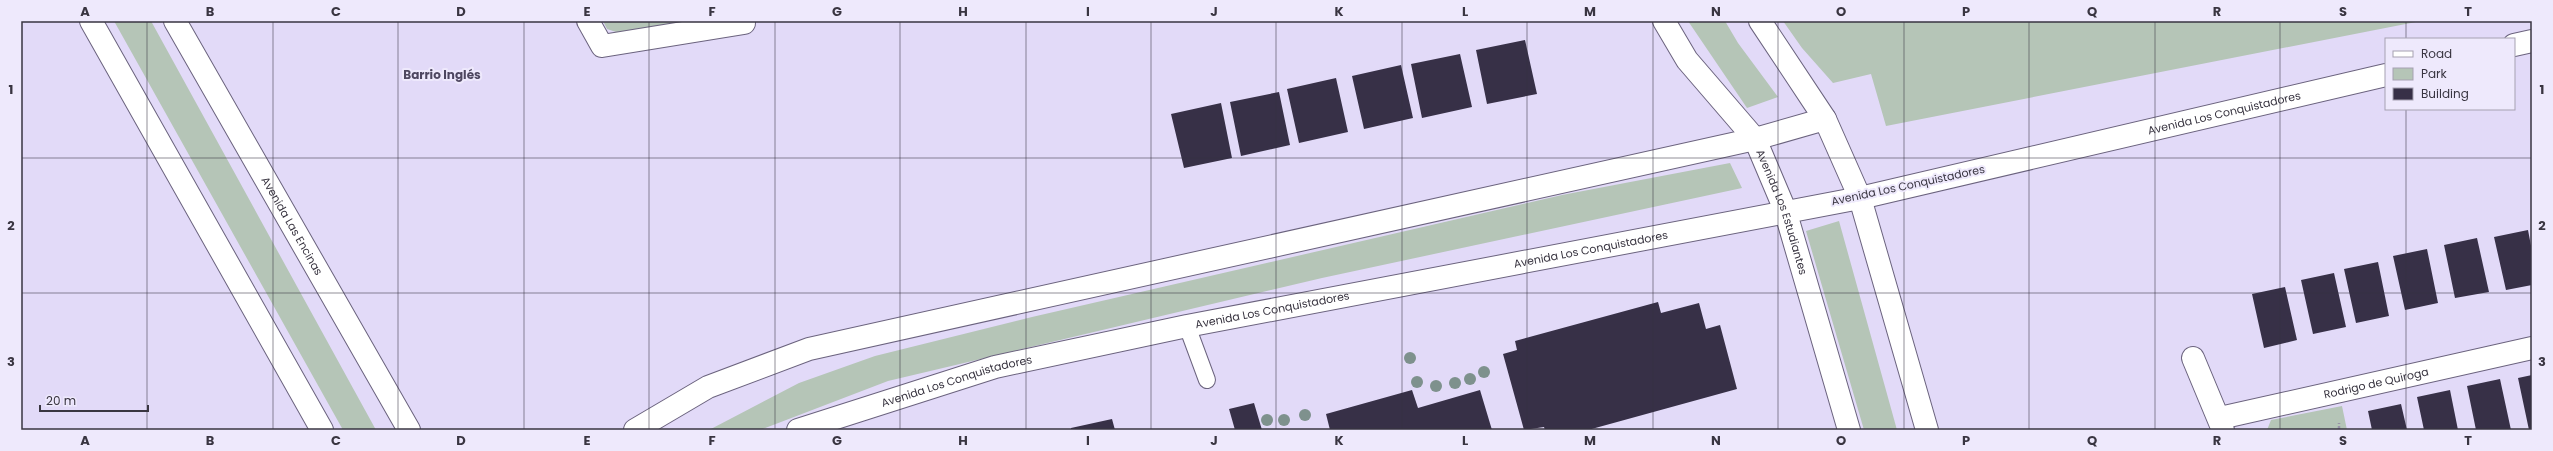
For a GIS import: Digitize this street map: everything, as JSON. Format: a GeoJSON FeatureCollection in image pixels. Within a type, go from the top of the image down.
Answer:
{"type":"FeatureCollection","features":[{"type":"Feature","properties":{"kind":"street"},"geometry":{"type":"LineString","coordinates":[[91,21],[322,430]]}},
{"type":"Feature","properties":{"kind":"street","name":"Avenida Las Encinas"},"geometry":{"type":"LineString","coordinates":[[175,21],[409,430]]}},
{"type":"Feature","properties":{"kind":"street"},"geometry":{"type":"LineString","coordinates":[[588,21],[602,46],[744,23],[743,21]]}},
{"type":"Feature","properties":{"kind":"street","name":"Avenida Los Estudiantes"},"geometry":{"type":"LineString","coordinates":[[1664,21],[1687,60],[1755,140],[1785,210],[1849,430]]}},
{"type":"Feature","properties":{"kind":"street"},"geometry":{"type":"LineString","coordinates":[[1760,21],[1826,119],[1860,198],[1927,430]]}},
{"type":"Feature","properties":{"kind":"street"},"geometry":{"type":"LineString","coordinates":[[2515,45],[2532,40]]}},
{"type":"Feature","properties":{"kind":"street","name":"Avenida Los Conquistadores"},"geometry":{"type":"LineString","coordinates":[[806,428],[995,367],[1187,326],[1416,284],[1785,210],[1860,198],[2385,75]]}},
{"type":"Feature","properties":{"kind":"street"},"geometry":{"type":"LineString","coordinates":[[647,427],[708,387],[809,349],[1755,140],[1826,119]]}},
{"type":"Feature","properties":{"kind":"street","name":"Rodrigo de Quiroga"},"geometry":{"type":"LineString","coordinates":[[2222,424],[2532,348]]}},
{"type":"Feature","properties":{"kind":"street"},"geometry":{"type":"LineString","coordinates":[[2193,358],[2222,424]]}},
{"type":"Feature","properties":{"kind":"lane"},"geometry":{"type":"LineString","coordinates":[[1187,326],[1207,380]]}},
{"type":"Feature","properties":{"kind":"green space"},"geometry":{"type":"Polygon","coordinates":[[[114,21],[151,21],[376,430],[343,430],[114,21]]]}},
{"type":"Feature","properties":{"kind":"green space"},"geometry":{"type":"Polygon","coordinates":[[[603,21],[686,21],[622,34],[607,29],[603,21]]]}},
{"type":"Feature","properties":{"kind":"green space"},"geometry":{"type":"Polygon","coordinates":[[[1688,21],[1725,21],[1738,43],[1778,97],[1747,108],[1688,21]]]}},
{"type":"Feature","properties":{"kind":"green space"},"geometry":{"type":"Polygon","coordinates":[[[1783,21],[2421,21],[1886,126],[1871,74],[1833,83],[1802,48],[1783,21]]]}},
{"type":"Feature","properties":{"kind":"green space"},"geometry":{"type":"Polygon","coordinates":[[[1730,163],[1742,188],[1322,278],[888,381],[760,430],[709,430],[799,383],[875,356],[1032,317],[1562,195],[1730,163]]]}},
{"type":"Feature","properties":{"kind":"green space"},"geometry":{"type":"Polygon","coordinates":[[[1839,221],[1897,430],[1864,430],[1806,231],[1839,221]]]}},
{"type":"Feature","properties":{"kind":"green space"},"geometry":{"type":"Polygon","coordinates":[[[2342,406],[2347,430],[2267,430],[2271,420],[2342,406]]]}},
{"type":"Feature","properties":{"kind":"building"},"geometry":{"type":"Polygon","coordinates":[[[1525,40],[1537,94],[1487,104],[1476,50],[1525,40]]]}},
{"type":"Feature","properties":{"kind":"building"},"geometry":{"type":"Polygon","coordinates":[[[1460,54],[1472,107],[1422,118],[1411,64],[1460,54]]]}},
{"type":"Feature","properties":{"kind":"building"},"geometry":{"type":"Polygon","coordinates":[[[1401,65],[1413,118],[1364,129],[1352,76],[1401,65]]]}},
{"type":"Feature","properties":{"kind":"building"},"geometry":{"type":"Polygon","coordinates":[[[1336,78],[1348,132],[1299,143],[1287,89],[1336,78]]]}},
{"type":"Feature","properties":{"kind":"building"},"geometry":{"type":"Polygon","coordinates":[[[1279,92],[1290,145],[1241,156],[1230,102],[1279,92]]]}},
{"type":"Feature","properties":{"kind":"building"},"geometry":{"type":"Polygon","coordinates":[[[1221,103],[1232,158],[1184,168],[1171,114],[1221,103]]]}},
{"type":"Feature","properties":{"kind":"building"},"geometry":{"type":"Polygon","coordinates":[[[2528,230],[2532,251],[2532,285],[2506,290],[2494,237],[2528,230]]]}},
{"type":"Feature","properties":{"kind":"building"},"geometry":{"type":"Polygon","coordinates":[[[2477,238],[2489,292],[2455,298],[2444,245],[2477,238]]]}},
{"type":"Feature","properties":{"kind":"building"},"geometry":{"type":"Polygon","coordinates":[[[2427,249],[2438,303],[2405,310],[2393,256],[2427,249]]]}},
{"type":"Feature","properties":{"kind":"building"},"geometry":{"type":"Polygon","coordinates":[[[2378,262],[2389,316],[2356,323],[2344,269],[2378,262]]]}},
{"type":"Feature","properties":{"kind":"building"},"geometry":{"type":"Polygon","coordinates":[[[2334,273],[2346,327],[2313,334],[2301,280],[2334,273]]]}},
{"type":"Feature","properties":{"kind":"building"},"geometry":{"type":"Polygon","coordinates":[[[2285,287],[2297,340],[2264,348],[2252,294],[2285,287]]]}},
{"type":"Feature","properties":{"kind":"building"},"geometry":{"type":"Polygon","coordinates":[[[1658,302],[1661,313],[1699,303],[1706,329],[1720,325],[1737,389],[1588,430],[1545,430],[1544,427],[1524,430],[1503,354],[1517,350],[1515,341],[1658,302]]]}},
{"type":"Feature","properties":{"kind":"building"},"geometry":{"type":"Polygon","coordinates":[[[2532,375],[2532,430],[2529,430],[2518,378],[2532,375]]]}},
{"type":"Feature","properties":{"kind":"building"},"geometry":{"type":"Polygon","coordinates":[[[2500,379],[2511,430],[2476,430],[2467,386],[2500,379]]]}},
{"type":"Feature","properties":{"kind":"building"},"geometry":{"type":"Polygon","coordinates":[[[1412,390],[1418,408],[1480,390],[1492,430],[1330,430],[1326,414],[1412,390]]]}},
{"type":"Feature","properties":{"kind":"building"},"geometry":{"type":"Polygon","coordinates":[[[2450,390],[2458,430],[2424,430],[2417,397],[2450,390]]]}},
{"type":"Feature","properties":{"kind":"building"},"geometry":{"type":"Polygon","coordinates":[[[1254,403],[1262,430],[1235,430],[1229,409],[1254,403]]]}},
{"type":"Feature","properties":{"kind":"building"},"geometry":{"type":"Polygon","coordinates":[[[2401,404],[2407,430],[2372,430],[2368,411],[2401,404]]]}},
{"type":"Feature","properties":{"kind":"building"},"geometry":{"type":"Polygon","coordinates":[[[1112,419],[1115,430],[1071,430],[1071,428],[1112,419]]]}},
{"type":"Feature","properties":{"kind":"district","name":"Barrio Inglés"},"geometry":{"type":"Point","coordinates":[442,75]}}]}
